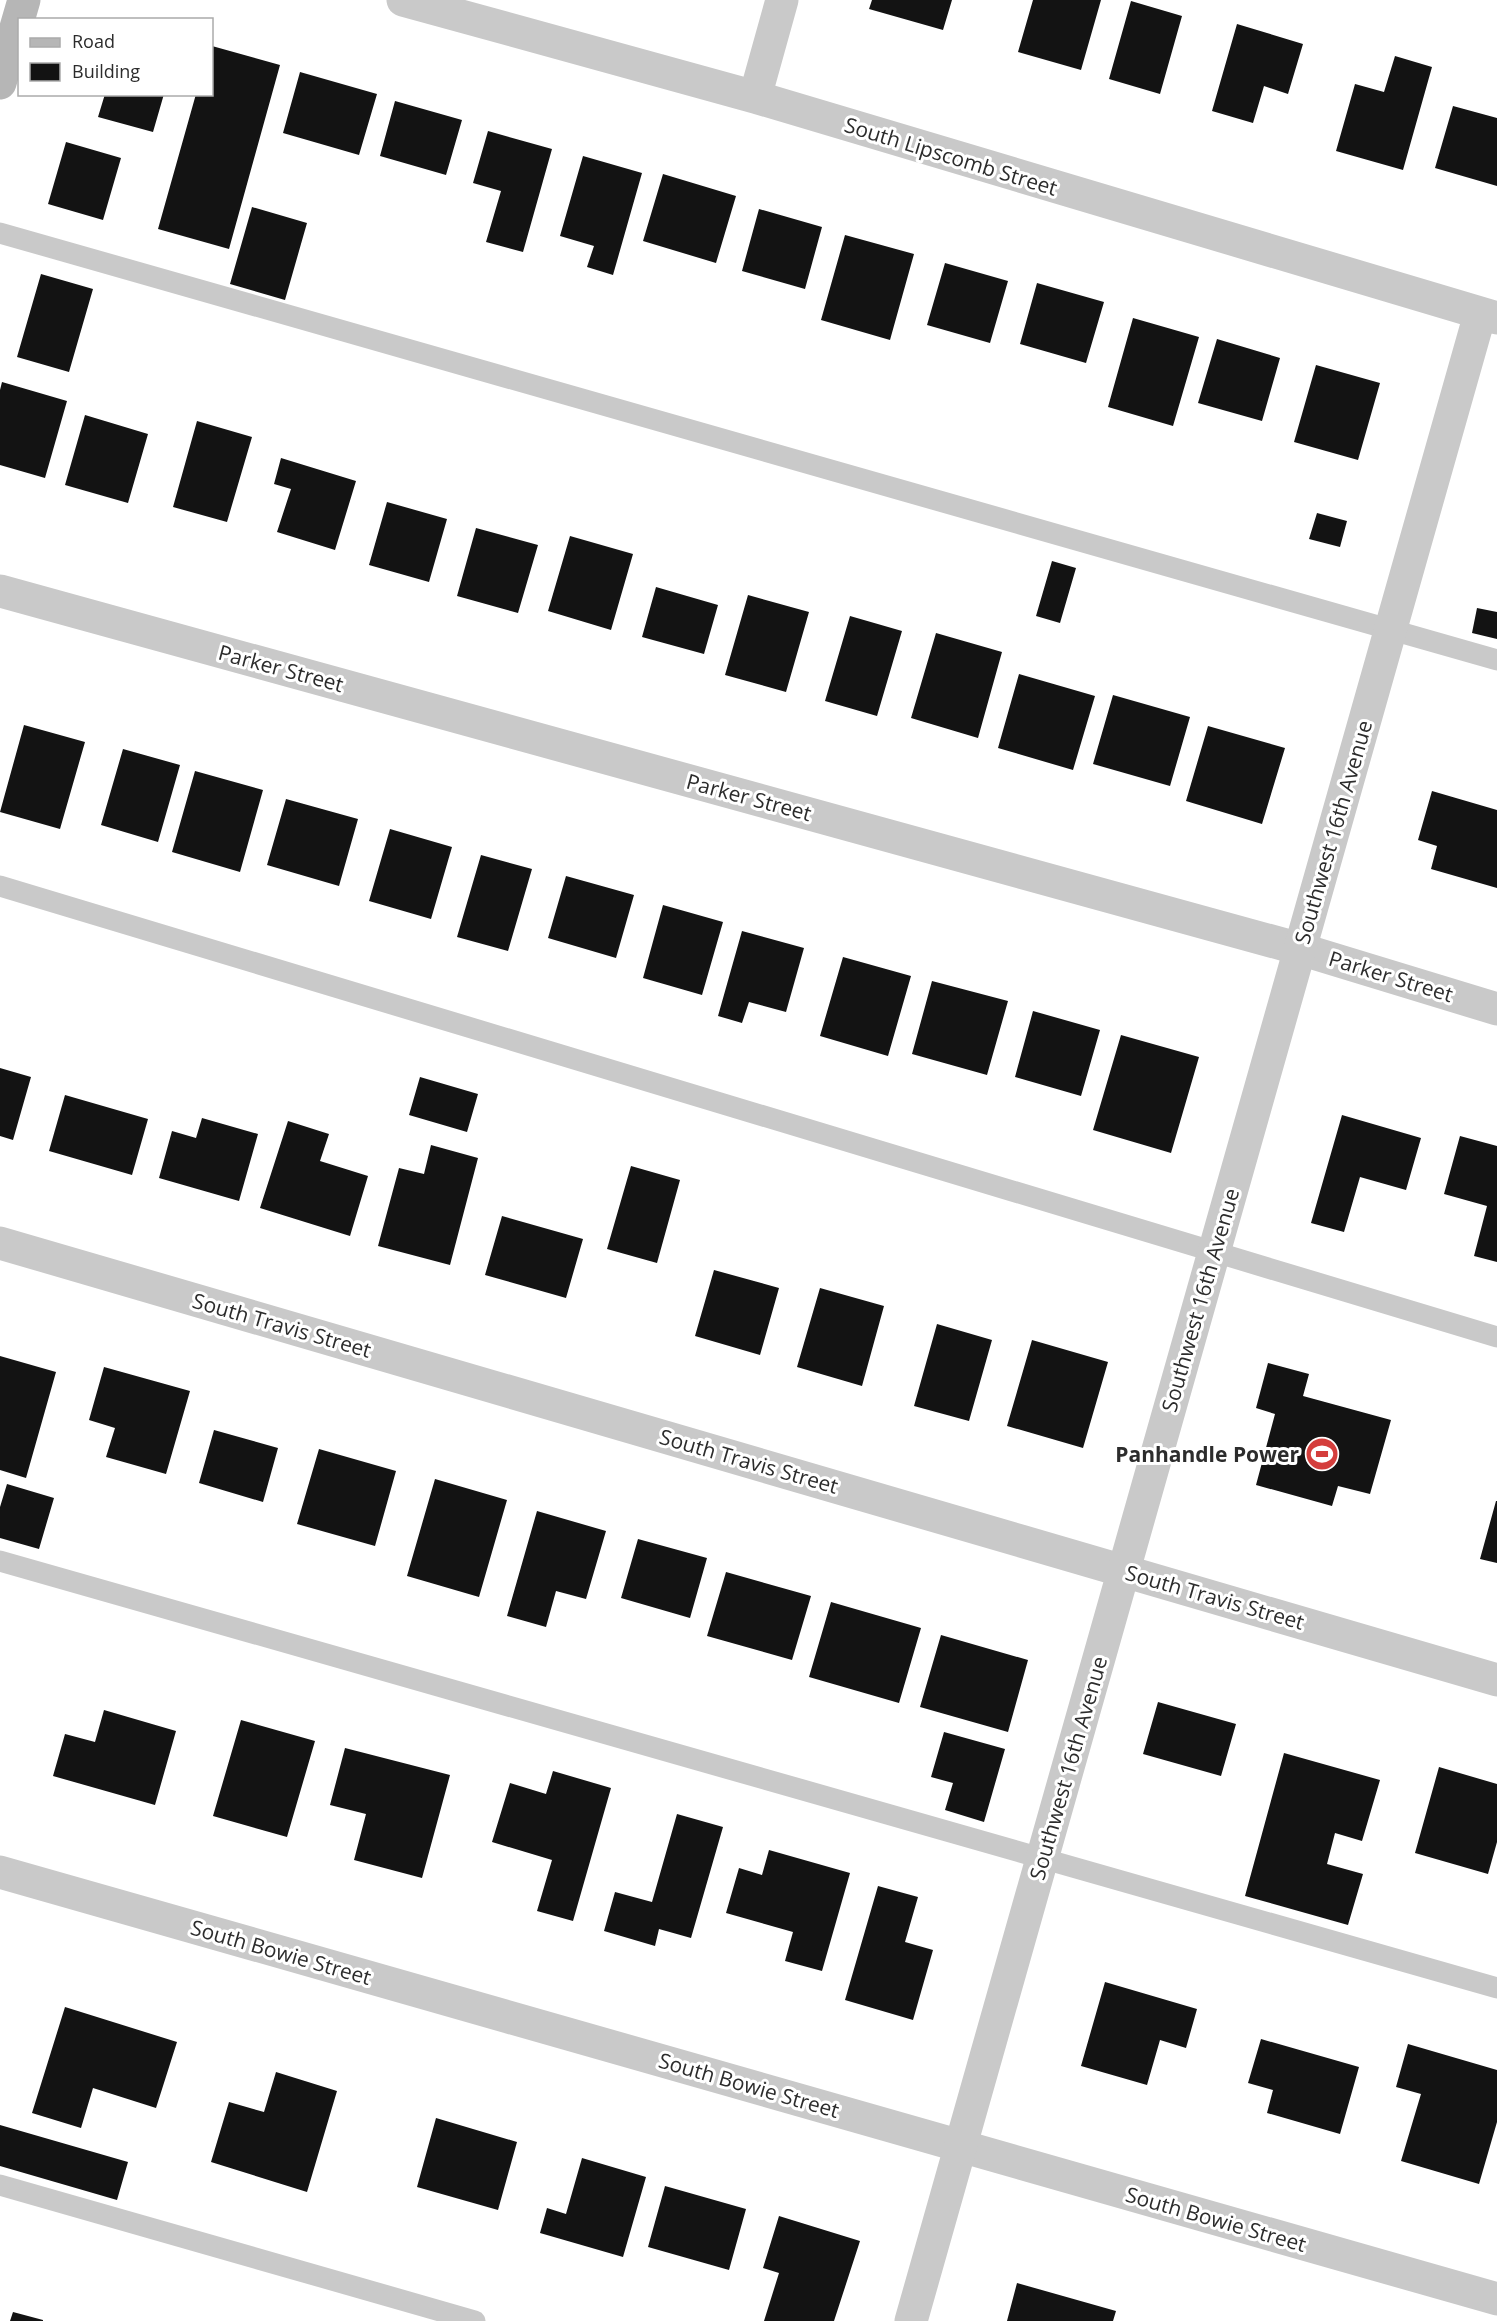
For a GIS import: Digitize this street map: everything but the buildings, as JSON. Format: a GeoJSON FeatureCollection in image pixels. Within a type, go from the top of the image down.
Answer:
{"type":"FeatureCollection","features":[{"type":"Feature","properties":{"kind":"main road"},"geometry":{"type":"LineString","coordinates":[[19,18],[24,0]]}},
{"type":"Feature","properties":{"kind":"main road"},"geometry":{"type":"LineString","coordinates":[[0,83],[18,21]]}},
{"type":"Feature","properties":{"kind":"street","name":"South Lipscomb Street"},"geometry":{"type":"LineString","coordinates":[[403,0],[754,97],[1489,316]]}},
{"type":"Feature","properties":{"kind":"street"},"geometry":{"type":"LineString","coordinates":[[754,97],[782,0]]}},
{"type":"Feature","properties":{"kind":"street","name":"Southwest 16th Avenue"},"geometry":{"type":"LineString","coordinates":[[911,2321],[1390,629],[1489,316]]}},
{"type":"Feature","properties":{"kind":"street","name":"Parker Street"},"geometry":{"type":"LineString","coordinates":[[0,591],[1300,949],[1497,1009]]}},
{"type":"Feature","properties":{"kind":"street","name":"South Travis Street"},"geometry":{"type":"LineString","coordinates":[[0,1243],[1497,1680]]}},
{"type":"Feature","properties":{"kind":"street","name":"South Bowie Street"},"geometry":{"type":"LineString","coordinates":[[0,1872],[1497,2299]]}},
{"type":"Feature","properties":{"kind":"lane"},"geometry":{"type":"LineString","coordinates":[[0,233],[1497,660]]}},
{"type":"Feature","properties":{"kind":"lane"},"geometry":{"type":"LineString","coordinates":[[0,886],[1497,1337]]}},
{"type":"Feature","properties":{"kind":"lane"},"geometry":{"type":"LineString","coordinates":[[0,1561],[1497,1988]]}},
{"type":"Feature","properties":{"kind":"lane"},"geometry":{"type":"LineString","coordinates":[[0,2185],[476,2321]]}},
{"type":"Feature","properties":{"kind":"place","name":"Panhandle Power"},"geometry":{"type":"Point","coordinates":[1322,1454]}}]}
